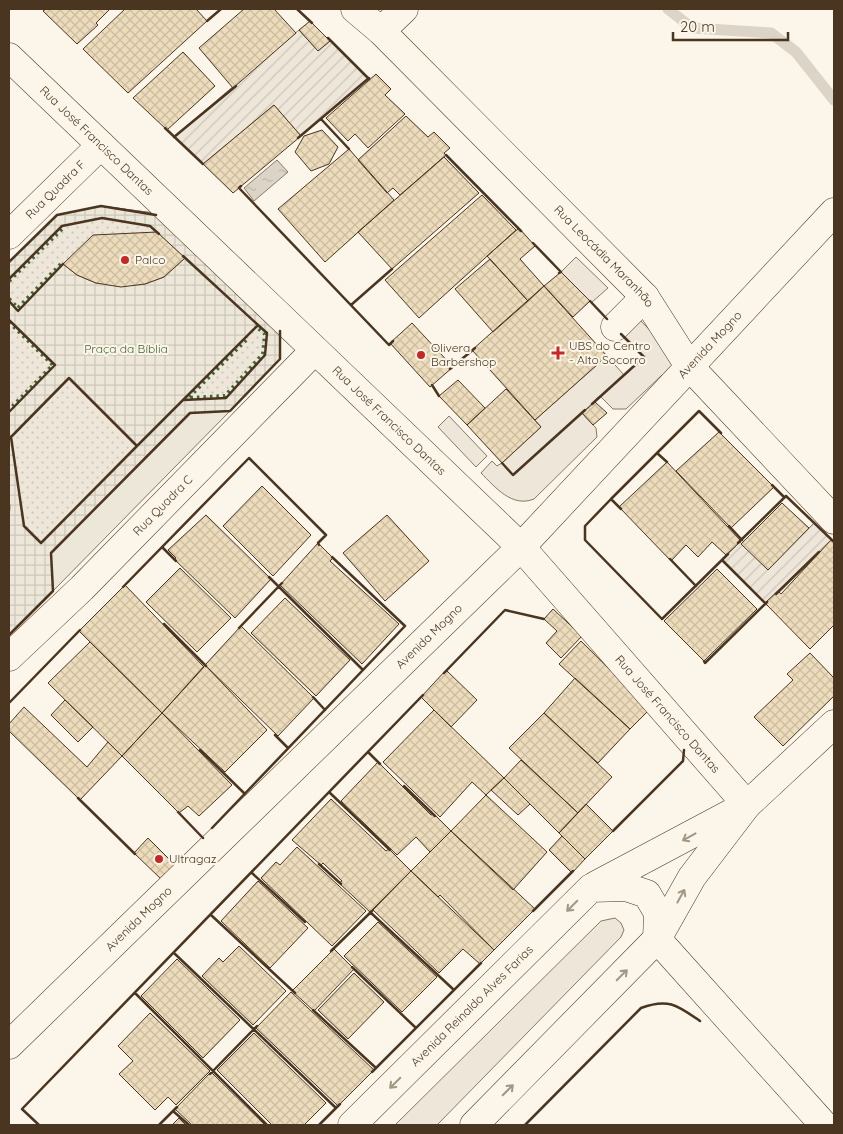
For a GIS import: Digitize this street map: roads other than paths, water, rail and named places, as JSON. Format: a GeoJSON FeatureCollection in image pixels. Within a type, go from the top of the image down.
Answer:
{"type":"FeatureCollection","features":[{"type":"Feature","properties":{"kind":"street","name":"Rua Leocádia Maranhão"},"geometry":{"type":"LineString","coordinates":[[355,9],[380,31],[645,297],[689,366],[834,520]]}},
{"type":"Feature","properties":{"kind":"street"},"geometry":{"type":"LineString","coordinates":[[380,31],[404,9]]}},
{"type":"Feature","properties":{"kind":"street","name":"Rua José Francisco Dantas"},"geometry":{"type":"LineString","coordinates":[[9,57],[522,547],[747,805]]}},
{"type":"Feature","properties":{"kind":"street","name":"Rua Quadra F"},"geometry":{"type":"LineString","coordinates":[[9,235],[101,145]]}},
{"type":"Feature","properties":{"kind":"street","name":"Avenida Mogno"},"geometry":{"type":"LineString","coordinates":[[9,1045],[522,547],[834,212]]}},
{"type":"Feature","properties":{"kind":"street"},"geometry":{"type":"LineString","coordinates":[[615,327],[645,297]]}},
{"type":"Feature","properties":{"kind":"street","name":"Rua Quadra C"},"geometry":{"type":"LineString","coordinates":[[9,657],[82,588],[315,350]]}},
{"type":"Feature","properties":{"kind":"street","name":"Avenida Reinaldo Alves Farias"},"geometry":{"type":"LineString","coordinates":[[474,1125],[657,939],[692,877],[747,805],[834,724]]}},
{"type":"Feature","properties":{"kind":"street","name":"Avenida Reinaldo Alves Farias"},"geometry":{"type":"LineString","coordinates":[[352,1125],[591,888],[747,805]]}},
{"type":"Feature","properties":{"kind":"street"},"geometry":{"type":"LineString","coordinates":[[591,888],[626,887],[647,894],[658,913],[657,939],[824,1125]]}},
{"type":"Feature","properties":{"kind":"water"},"geometry":{"type":"Polygon","coordinates":[[[277,160],[288,172],[254,201],[244,188],[277,160]]]}},
{"type":"Feature","properties":{"kind":"waterway"},"geometry":{"type":"LineString","coordinates":[[668,9],[692,28],[771,33],[796,52],[834,100]]}},
{"type":"Feature","properties":{"kind":"place","name":"Palco"},"geometry":{"type":"Point","coordinates":[125,260]}},
{"type":"Feature","properties":{"kind":"place","name":"UBS do Centro - Alto Socorro"},"geometry":{"type":"Point","coordinates":[558,353]}},
{"type":"Feature","properties":{"kind":"place","name":"Olivera Barbershop"},"geometry":{"type":"Point","coordinates":[421,355]}},
{"type":"Feature","properties":{"kind":"place","name":"Ultragaz"},"geometry":{"type":"Point","coordinates":[159,859]}},
{"type":"Feature","properties":{"kind":"park label","name":"Praça da Bíblia"},"geometry":{"type":"Point","coordinates":[126,349]}}]}
